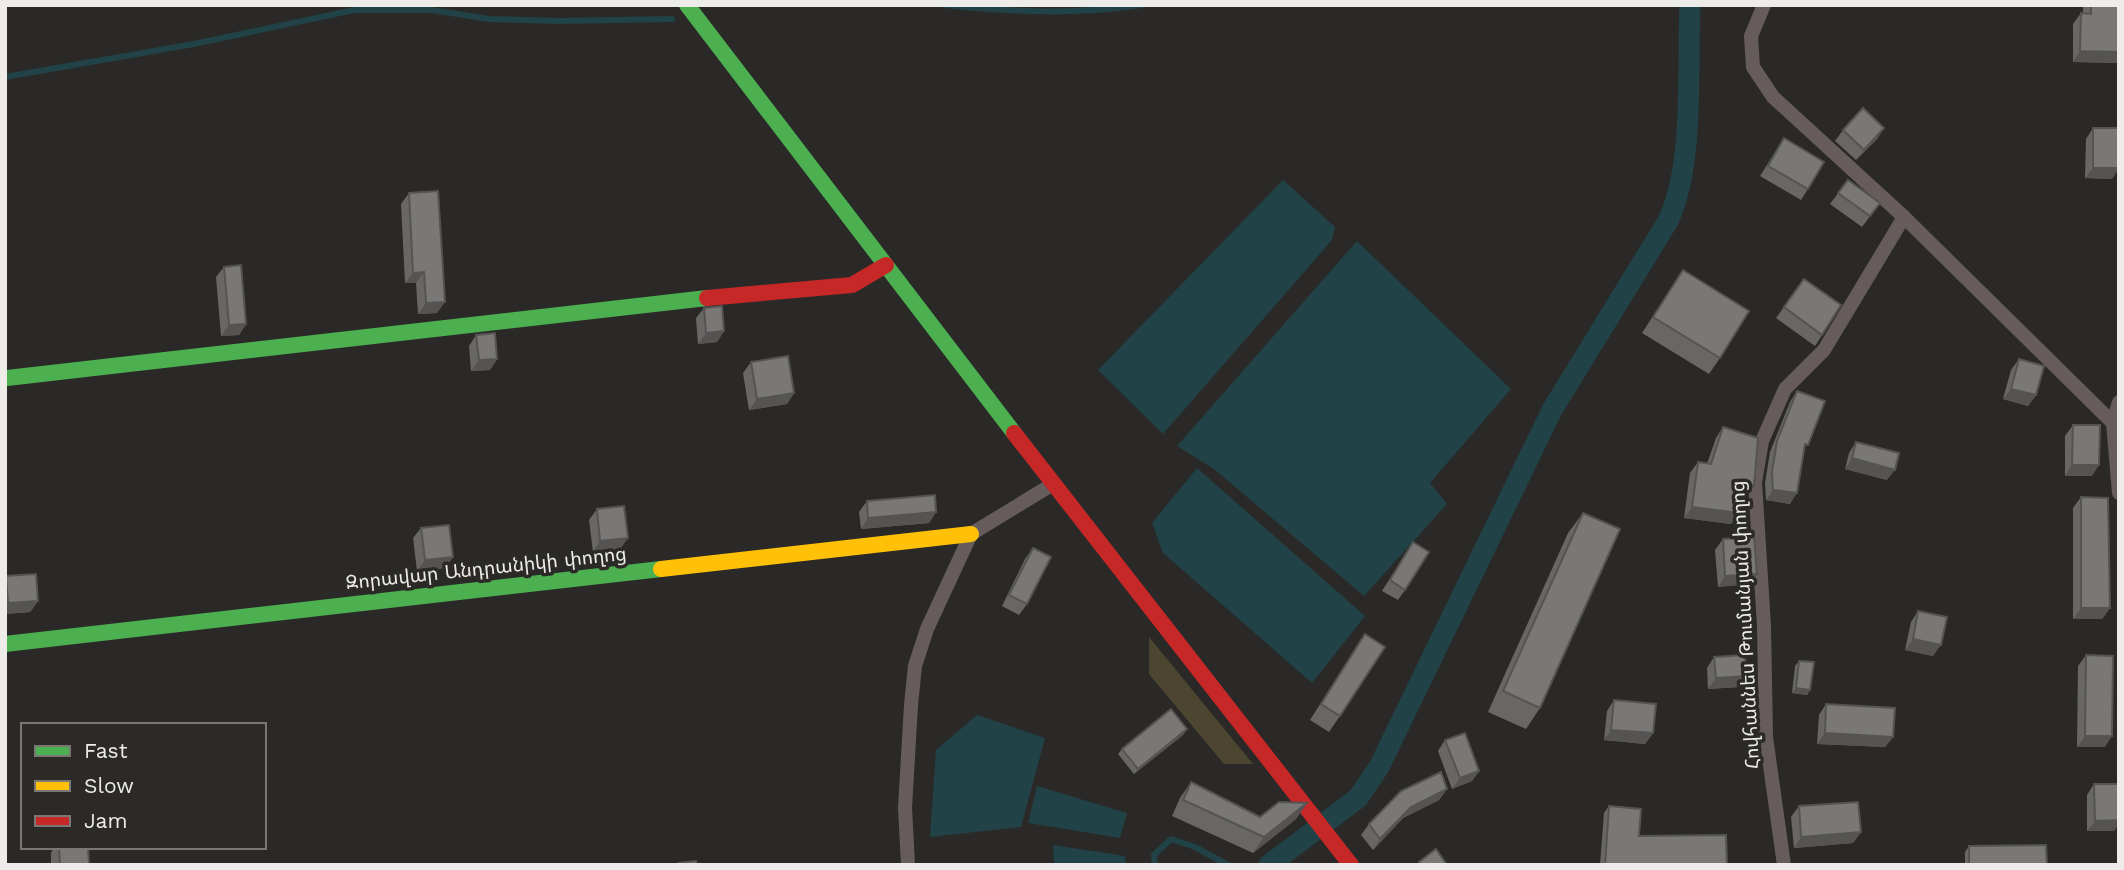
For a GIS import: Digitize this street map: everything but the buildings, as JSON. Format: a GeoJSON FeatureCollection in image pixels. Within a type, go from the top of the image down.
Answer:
{"type":"FeatureCollection","features":[{"type":"Feature","properties":{"kind":"street"},"geometry":{"type":"LineString","coordinates":[[687,5],[1053,484],[1351,865]]}},
{"type":"Feature","properties":{"kind":"street"},"geometry":{"type":"LineString","coordinates":[[1764,5],[1751,36],[1753,67],[1773,97],[1904,217],[2116,423]]}},
{"type":"Feature","properties":{"kind":"street","name":"Հովհաննես Թումանյան փողոց"},"geometry":{"type":"LineString","coordinates":[[1784,865],[1766,737],[1763,613],[1755,482],[1762,441],[1785,389],[1824,350],[1904,217]]}},
{"type":"Feature","properties":{"kind":"street"},"geometry":{"type":"LineString","coordinates":[[8,378],[651,303],[852,285],[886,265]]}},
{"type":"Feature","properties":{"kind":"street"},"geometry":{"type":"LineString","coordinates":[[2119,402],[2116,423],[2119,493]]}},
{"type":"Feature","properties":{"kind":"street"},"geometry":{"type":"LineString","coordinates":[[908,865],[905,808],[915,666],[927,629],[971,534],[1053,484]]}},
{"type":"Feature","properties":{"kind":"street","name":"Զորավար Անդրանիկի փողոց"},"geometry":{"type":"LineString","coordinates":[[5,644],[971,534]]}},
{"type":"Feature","properties":{"kind":"shaded area"},"geometry":{"type":"Polygon","coordinates":[[[1149,637],[1253,764],[1224,764],[1149,674],[1149,637]]]}},
{"type":"Feature","properties":{"kind":"water"},"geometry":{"type":"Polygon","coordinates":[[[1283,180],[1335,227],[1332,240],[1163,434],[1098,370],[1283,180]]]}},
{"type":"Feature","properties":{"kind":"water"},"geometry":{"type":"Polygon","coordinates":[[[1357,241],[1511,389],[1430,483],[1447,504],[1364,596],[1214,469],[1177,446],[1357,241]]]}},
{"type":"Feature","properties":{"kind":"water"},"geometry":{"type":"Polygon","coordinates":[[[1197,468],[1365,616],[1312,683],[1163,553],[1152,523],[1197,468]]]}},
{"type":"Feature","properties":{"kind":"water"},"geometry":{"type":"Polygon","coordinates":[[[977,715],[1045,738],[1021,827],[930,837],[936,750],[977,715]]]}},
{"type":"Feature","properties":{"kind":"water"},"geometry":{"type":"Polygon","coordinates":[[[1037,786],[1127,813],[1120,838],[1028,823],[1037,786]]]}},
{"type":"Feature","properties":{"kind":"water"},"geometry":{"type":"Polygon","coordinates":[[[1053,845],[1125,856],[1126,865],[1054,865],[1053,845]]]}},
{"type":"Feature","properties":{"kind":"waterway"},"geometry":{"type":"LineString","coordinates":[[945,5],[1043,11],[1142,5]]}},
{"type":"Feature","properties":{"kind":"waterway"},"geometry":{"type":"LineString","coordinates":[[1269,865],[1358,798],[1379,767],[1552,410],[1668,221],[1677,198],[1686,144],[1690,5]]}},
{"type":"Feature","properties":{"kind":"waterway"},"geometry":{"type":"LineString","coordinates":[[5,77],[194,44],[354,10],[432,10],[489,19],[558,21],[672,19]]}},
{"type":"Feature","properties":{"kind":"waterway"},"geometry":{"type":"LineString","coordinates":[[1155,865],[1154,855],[1171,839],[1195,847],[1228,865]]}},
{"type":"Feature","properties":{"kind":"traffic: fast"},"geometry":{"type":"LineString","coordinates":[[687,5],[1014,433]]}},
{"type":"Feature","properties":{"kind":"traffic: fast"},"geometry":{"type":"LineString","coordinates":[[7,378],[707,298]]}},
{"type":"Feature","properties":{"kind":"traffic: fast"},"geometry":{"type":"LineString","coordinates":[[5,644],[661,569]]}},
{"type":"Feature","properties":{"kind":"traffic: slow"},"geometry":{"type":"LineString","coordinates":[[661,569],[971,534]]}},
{"type":"Feature","properties":{"kind":"traffic: jam"},"geometry":{"type":"LineString","coordinates":[[707,298],[852,285],[886,265]]}},
{"type":"Feature","properties":{"kind":"traffic: jam"},"geometry":{"type":"LineString","coordinates":[[1014,433],[1351,865]]}}]}
